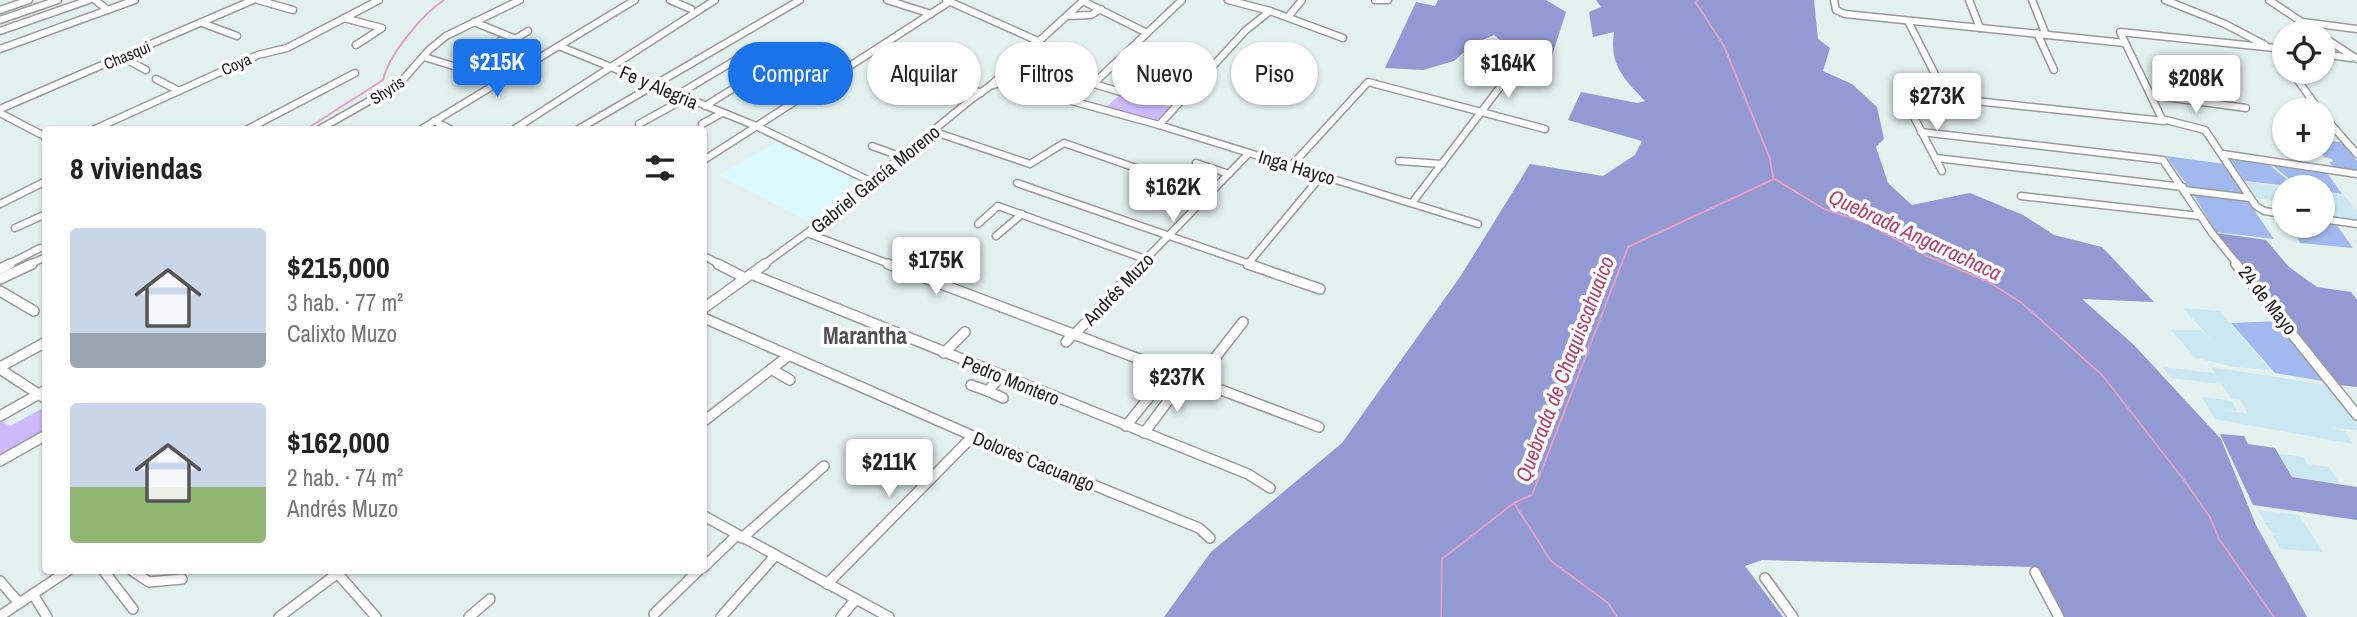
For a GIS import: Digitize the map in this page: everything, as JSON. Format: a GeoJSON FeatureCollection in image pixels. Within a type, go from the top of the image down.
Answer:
{"type":"FeatureCollection","features":[{"type":"Feature","properties":{"kind":"street"},"geometry":{"type":"LineString","coordinates":[[0,10],[29,0]]}},
{"type":"Feature","properties":{"kind":"street"},"geometry":{"type":"LineString","coordinates":[[0,22],[58,0]]}},
{"type":"Feature","properties":{"kind":"street"},"geometry":{"type":"LineString","coordinates":[[0,31],[86,0]]}},
{"type":"Feature","properties":{"kind":"street"},"geometry":{"type":"LineString","coordinates":[[95,0],[108,10]]}},
{"type":"Feature","properties":{"kind":"street"},"geometry":{"type":"LineString","coordinates":[[0,49],[135,0]]}},
{"type":"Feature","properties":{"kind":"street"},"geometry":{"type":"LineString","coordinates":[[252,0],[293,10]]}},
{"type":"Feature","properties":{"kind":"street","name":"Chasqui"},"geometry":{"type":"LineString","coordinates":[[0,111],[252,0]]}},
{"type":"Feature","properties":{"kind":"street","name":"Coya"},"geometry":{"type":"LineString","coordinates":[[102,126],[258,55],[287,48],[379,0]]}},
{"type":"Feature","properties":{"kind":"street","name":"Shyris"},"geometry":{"type":"LineString","coordinates":[[325,126],[399,84],[446,36],[520,0]]}},
{"type":"Feature","properties":{"kind":"street"},"geometry":{"type":"LineString","coordinates":[[426,126],[635,0]]}},
{"type":"Feature","properties":{"kind":"street"},"geometry":{"type":"LineString","coordinates":[[670,0],[691,9]]}},
{"type":"Feature","properties":{"kind":"street"},"geometry":{"type":"LineString","coordinates":[[519,126],[715,0]]}},
{"type":"Feature","properties":{"kind":"street"},"geometry":{"type":"LineString","coordinates":[[584,126],[800,0]]}},
{"type":"Feature","properties":{"kind":"street"},"geometry":{"type":"LineString","coordinates":[[887,0],[931,14]]}},
{"type":"Feature","properties":{"kind":"street"},"geometry":{"type":"LineString","coordinates":[[1138,42],[1181,0]]}},
{"type":"Feature","properties":{"kind":"street"},"geometry":{"type":"LineString","coordinates":[[1228,0],[1270,11],[1343,38]]}},
{"type":"Feature","properties":{"kind":"street"},"geometry":{"type":"LineString","coordinates":[[1288,17],[1301,0]]}},
{"type":"Feature","properties":{"kind":"street"},"geometry":{"type":"LineString","coordinates":[[1375,0],[1386,1]]}},
{"type":"Feature","properties":{"kind":"street"},"geometry":{"type":"LineString","coordinates":[[1834,0],[1836,10],[1841,13],[2126,43]]}},
{"type":"Feature","properties":{"kind":"street"},"geometry":{"type":"LineString","coordinates":[[1969,0],[1980,28]]}},
{"type":"Feature","properties":{"kind":"street"},"geometry":{"type":"LineString","coordinates":[[2032,0],[2046,35]]}},
{"type":"Feature","properties":{"kind":"street"},"geometry":{"type":"LineString","coordinates":[[2165,0],[2272,46]]}},
{"type":"Feature","properties":{"kind":"street"},"geometry":{"type":"LineString","coordinates":[[2269,0],[2300,21]]}},
{"type":"Feature","properties":{"kind":"street"},"geometry":{"type":"LineString","coordinates":[[853,64],[948,1],[1038,41]]}},
{"type":"Feature","properties":{"kind":"street"},"geometry":{"type":"LineString","coordinates":[[1084,1],[1147,33]]}},
{"type":"Feature","properties":{"kind":"street","name":"Gabriel García Moreno"},"geometry":{"type":"LineString","coordinates":[[981,93],[1084,1]]}},
{"type":"Feature","properties":{"kind":"street"},"geometry":{"type":"LineString","coordinates":[[1067,16],[1091,15],[1101,9]]}},
{"type":"Feature","properties":{"kind":"street"},"geometry":{"type":"LineString","coordinates":[[1159,125],[1245,32],[1270,11]]}},
{"type":"Feature","properties":{"kind":"street"},"geometry":{"type":"LineString","coordinates":[[2221,13],[2225,24]]}},
{"type":"Feature","properties":{"kind":"street"},"geometry":{"type":"LineString","coordinates":[[344,18],[383,28],[356,45]]}},
{"type":"Feature","properties":{"kind":"street"},"geometry":{"type":"LineString","coordinates":[[1908,21],[1947,98]]}},
{"type":"Feature","properties":{"kind":"street"},"geometry":{"type":"LineString","coordinates":[[0,22],[8,28]]}},
{"type":"Feature","properties":{"kind":"street"},"geometry":{"type":"LineString","coordinates":[[474,22],[516,39]]}},
{"type":"Feature","properties":{"kind":"street"},"geometry":{"type":"LineString","coordinates":[[202,23],[237,37]]}},
{"type":"Feature","properties":{"kind":"street"},"geometry":{"type":"LineString","coordinates":[[2335,26],[2357,29]]}},
{"type":"Feature","properties":{"kind":"street"},"geometry":{"type":"LineString","coordinates":[[500,41],[509,43],[528,31]]}},
{"type":"Feature","properties":{"kind":"street"},"geometry":{"type":"LineString","coordinates":[[2164,121],[2121,32],[2272,48]]}},
{"type":"Feature","properties":{"kind":"street"},"geometry":{"type":"LineString","coordinates":[[2037,33],[2054,71]]}},
{"type":"Feature","properties":{"kind":"street"},"geometry":{"type":"LineString","coordinates":[[2335,45],[2356,59]]}},
{"type":"Feature","properties":{"kind":"street","name":"Fe y Alegria"},"geometry":{"type":"LineString","coordinates":[[559,46],[756,126],[872,181]]}},
{"type":"Feature","properties":{"kind":"street"},"geometry":{"type":"LineString","coordinates":[[2335,56],[2356,59]]}},
{"type":"Feature","properties":{"kind":"street"},"geometry":{"type":"LineString","coordinates":[[122,57],[146,69]]}},
{"type":"Feature","properties":{"kind":"street"},"geometry":{"type":"LineString","coordinates":[[424,57],[473,72]]}},
{"type":"Feature","properties":{"kind":"street"},"geometry":{"type":"LineString","coordinates":[[677,94],[728,64]]}},
{"type":"Feature","properties":{"kind":"street"},"geometry":{"type":"LineString","coordinates":[[1098,80],[1112,67]]}},
{"type":"Feature","properties":{"kind":"street"},"geometry":{"type":"LineString","coordinates":[[1412,203],[1513,70]]}},
{"type":"Feature","properties":{"kind":"street"},"geometry":{"type":"LineString","coordinates":[[254,126],[355,73]]}},
{"type":"Feature","properties":{"kind":"street"},"geometry":{"type":"LineString","coordinates":[[156,79],[179,91]]}},
{"type":"Feature","properties":{"kind":"street"},"geometry":{"type":"LineString","coordinates":[[1292,165],[1368,82],[1545,129]]}},
{"type":"Feature","properties":{"kind":"street"},"geometry":{"type":"LineString","coordinates":[[990,86],[995,85]]}},
{"type":"Feature","properties":{"kind":"street"},"geometry":{"type":"LineString","coordinates":[[705,106],[728,92]]}},
{"type":"Feature","properties":{"kind":"street"},"geometry":{"type":"LineString","coordinates":[[2151,95],[2246,108]]}},
{"type":"Feature","properties":{"kind":"street"},"geometry":{"type":"LineString","coordinates":[[1942,171],[1903,96],[1947,98],[2164,121],[2202,128],[2223,154],[2259,209],[2272,212]]}},
{"type":"Feature","properties":{"kind":"street"},"geometry":{"type":"LineString","coordinates":[[639,124],[686,98]]}},
{"type":"Feature","properties":{"kind":"street"},"geometry":{"type":"LineString","coordinates":[[707,158],[789,105]]}},
{"type":"Feature","properties":{"kind":"street","name":"Gabriel García Moreno"},"geometry":{"type":"LineString","coordinates":[[707,306],[807,233],[967,105]]}},
{"type":"Feature","properties":{"kind":"street","name":"Inga Hayco"},"geometry":{"type":"LineString","coordinates":[[1089,105],[1478,224]]}},
{"type":"Feature","properties":{"kind":"street"},"geometry":{"type":"LineString","coordinates":[[0,111],[42,135]]}},
{"type":"Feature","properties":{"kind":"street"},"geometry":{"type":"LineString","coordinates":[[702,124],[722,113]]}},
{"type":"Feature","properties":{"kind":"street"},"geometry":{"type":"LineString","coordinates":[[434,121],[444,126]]}},
{"type":"Feature","properties":{"kind":"street"},"geometry":{"type":"LineString","coordinates":[[2335,129],[2357,154]]}},
{"type":"Feature","properties":{"kind":"street"},"geometry":{"type":"LineString","coordinates":[[935,132],[1030,164],[1037,162],[1056,144],[1063,143],[1208,192]]}},
{"type":"Feature","properties":{"kind":"street","name":"24 de Mayo"},"geometry":{"type":"LineString","coordinates":[[1921,132],[2152,158],[2168,164],[2200,216],[2357,415]]}},
{"type":"Feature","properties":{"kind":"street"},"geometry":{"type":"LineString","coordinates":[[872,146],[902,157]]}},
{"type":"Feature","properties":{"kind":"street","name":"Andrés Muzo"},"geometry":{"type":"LineString","coordinates":[[1066,342],[1169,237],[1208,192],[1249,153]]}},
{"type":"Feature","properties":{"kind":"street"},"geometry":{"type":"LineString","coordinates":[[2223,154],[2357,174]]}},
{"type":"Feature","properties":{"kind":"street"},"geometry":{"type":"LineString","coordinates":[[1936,158],[2183,187],[2250,198]]}},
{"type":"Feature","properties":{"kind":"street"},"geometry":{"type":"LineString","coordinates":[[1399,161],[1418,166],[1434,175]]}},
{"type":"Feature","properties":{"kind":"street"},"geometry":{"type":"LineString","coordinates":[[1196,163],[1229,174]]}},
{"type":"Feature","properties":{"kind":"street"},"geometry":{"type":"LineString","coordinates":[[1418,166],[1442,164]]}},
{"type":"Feature","properties":{"kind":"street"},"geometry":{"type":"LineString","coordinates":[[1247,265],[1322,175]]}},
{"type":"Feature","properties":{"kind":"street"},"geometry":{"type":"LineString","coordinates":[[0,204],[42,183]]}},
{"type":"Feature","properties":{"kind":"street"},"geometry":{"type":"LineString","coordinates":[[1017,183],[1320,289]]}},
{"type":"Feature","properties":{"kind":"street"},"geometry":{"type":"LineString","coordinates":[[2021,196],[2200,216]]}},
{"type":"Feature","properties":{"kind":"street"},"geometry":{"type":"LineString","coordinates":[[978,224],[998,206],[1145,259]]}},
{"type":"Feature","properties":{"kind":"street"},"geometry":{"type":"LineString","coordinates":[[996,236],[1022,214]]}},
{"type":"Feature","properties":{"kind":"street"},"geometry":{"type":"LineString","coordinates":[[15,228],[42,216]]}},
{"type":"Feature","properties":{"kind":"street"},"geometry":{"type":"LineString","coordinates":[[2335,221],[2357,224]]}},
{"type":"Feature","properties":{"kind":"street"},"geometry":{"type":"LineString","coordinates":[[807,233],[1319,427]]}},
{"type":"Feature","properties":{"kind":"street"},"geometry":{"type":"LineString","coordinates":[[0,269],[40,248]]}},
{"type":"Feature","properties":{"kind":"street","name":"Pedro Montero"},"geometry":{"type":"LineString","coordinates":[[707,257],[1248,474],[1270,488]]}},
{"type":"Feature","properties":{"kind":"street"},"geometry":{"type":"LineString","coordinates":[[0,279],[42,259]]}},
{"type":"Feature","properties":{"kind":"street"},"geometry":{"type":"LineString","coordinates":[[0,291],[34,311]]}},
{"type":"Feature","properties":{"kind":"street","name":"Dolores Cacuango"},"geometry":{"type":"LineString","coordinates":[[707,319],[787,357],[973,436],[1199,528],[1210,538]]}},
{"type":"Feature","properties":{"kind":"street"},"geometry":{"type":"LineString","coordinates":[[1197,381],[1243,322]]}},
{"type":"Feature","properties":{"kind":"street"},"geometry":{"type":"LineString","coordinates":[[943,353],[965,332]]}},
{"type":"Feature","properties":{"kind":"street"},"geometry":{"type":"LineString","coordinates":[[0,368],[42,347]]}},
{"type":"Feature","properties":{"kind":"street"},"geometry":{"type":"LineString","coordinates":[[707,420],[787,357]]}},
{"type":"Feature","properties":{"kind":"street"},"geometry":{"type":"LineString","coordinates":[[0,368],[42,394]]}},
{"type":"Feature","properties":{"kind":"street"},"geometry":{"type":"LineString","coordinates":[[771,369],[790,380]]}},
{"type":"Feature","properties":{"kind":"street"},"geometry":{"type":"LineString","coordinates":[[988,391],[1001,376]]}},
{"type":"Feature","properties":{"kind":"street"},"geometry":{"type":"LineString","coordinates":[[1144,433],[1186,377]]}},
{"type":"Feature","properties":{"kind":"street"},"geometry":{"type":"LineString","coordinates":[[1126,426],[1163,380]]}},
{"type":"Feature","properties":{"kind":"street"},"geometry":{"type":"LineString","coordinates":[[971,385],[1003,398]]}},
{"type":"Feature","properties":{"kind":"street"},"geometry":{"type":"LineString","coordinates":[[0,416],[42,395]]}},
{"type":"Feature","properties":{"kind":"street"},"geometry":{"type":"LineString","coordinates":[[827,584],[973,436]]}},
{"type":"Feature","properties":{"kind":"street"},"geometry":{"type":"LineString","coordinates":[[0,461],[42,437]]}},
{"type":"Feature","properties":{"kind":"street"},"geometry":{"type":"LineString","coordinates":[[707,563],[824,466]]}},
{"type":"Feature","properties":{"kind":"street"},"geometry":{"type":"LineString","coordinates":[[707,518],[774,557],[889,617]]}},
{"type":"Feature","properties":{"kind":"street"},"geometry":{"type":"LineString","coordinates":[[721,617],[774,557]]}},
{"type":"Feature","properties":{"kind":"street"},"geometry":{"type":"LineString","coordinates":[[2035,572],[2059,617]]}},
{"type":"Feature","properties":{"kind":"street"},"geometry":{"type":"LineString","coordinates":[[0,615],[63,574]]}},
{"type":"Feature","properties":{"kind":"street"},"geometry":{"type":"LineString","coordinates":[[106,574],[133,609]]}},
{"type":"Feature","properties":{"kind":"street"},"geometry":{"type":"LineString","coordinates":[[134,574],[141,582],[147,584],[182,579]]}},
{"type":"Feature","properties":{"kind":"street"},"geometry":{"type":"LineString","coordinates":[[279,617],[337,574]]}},
{"type":"Feature","properties":{"kind":"street"},"geometry":{"type":"LineString","coordinates":[[342,574],[376,617]]}},
{"type":"Feature","properties":{"kind":"street"},"geometry":{"type":"LineString","coordinates":[[654,614],[695,574]]}},
{"type":"Feature","properties":{"kind":"street"},"geometry":{"type":"LineString","coordinates":[[1765,579],[1793,617]]}},
{"type":"Feature","properties":{"kind":"street"},"geometry":{"type":"LineString","coordinates":[[0,581],[19,603]]}},
{"type":"Feature","properties":{"kind":"street"},"geometry":{"type":"LineString","coordinates":[[33,594],[47,617]]}},
{"type":"Feature","properties":{"kind":"street"},"geometry":{"type":"LineString","coordinates":[[468,617],[491,599]]}},
{"type":"Feature","properties":{"kind":"street"},"geometry":{"type":"LineString","coordinates":[[841,617],[856,599]]}},
{"type":"Feature","properties":{"kind":"shaded area"},"geometry":{"type":"Polygon","coordinates":[[[1438,0],[1546,0],[1566,12],[1551,59],[1519,57],[1494,35],[1473,44],[1454,61],[1423,70],[1385,68],[1416,2],[1435,6],[1438,0]]]}},
{"type":"Feature","properties":{"kind":"shaded area"},"geometry":{"type":"Polygon","coordinates":[[[1596,0],[1814,0],[1818,39],[1830,48],[1823,71],[1852,84],[1877,107],[1884,139],[1876,147],[1888,183],[1912,205],[1970,193],[2023,215],[2054,235],[2102,247],[2154,302],[2082,299],[2134,345],[2221,439],[2256,525],[2307,617],[2064,617],[2035,567],[1762,560],[1745,566],[1783,617],[1164,617],[1211,552],[1342,443],[1460,277],[1530,164],[1603,176],[1635,155],[1642,141],[1568,120],[1581,92],[1637,103],[1645,101],[1616,63],[1614,32],[1593,37],[1589,12],[1601,7],[1596,0]]]}},
{"type":"Feature","properties":{"kind":"shaded area"},"geometry":{"type":"Polygon","coordinates":[[[1112,102],[1112,105],[1172,107],[1158,123],[1105,108],[1112,102]]]}},
{"type":"Feature","properties":{"kind":"shaded area"},"geometry":{"type":"Polygon","coordinates":[[[782,139],[866,179],[813,224],[719,175],[782,139]]]}},
{"type":"Feature","properties":{"kind":"shaded area"},"geometry":{"type":"Polygon","coordinates":[[[2335,141],[2341,142],[2357,161],[2357,170],[2333,167],[2329,162],[2333,162],[2335,141]]]}},
{"type":"Feature","properties":{"kind":"shaded area"},"geometry":{"type":"Polygon","coordinates":[[[2166,156],[2225,164],[2242,191],[2241,194],[2189,188],[2166,156]]]}},
{"type":"Feature","properties":{"kind":"shaded area"},"geometry":{"type":"Polygon","coordinates":[[[2229,158],[2266,162],[2282,175],[2272,175],[2272,184],[2245,181],[2229,158]]]}},
{"type":"Feature","properties":{"kind":"shaded area"},"geometry":{"type":"Polygon","coordinates":[[[2270,163],[2325,170],[2329,175],[2284,175],[2270,163]]]}},
{"type":"Feature","properties":{"kind":"shaded area"},"geometry":{"type":"Polygon","coordinates":[[[2247,182],[2272,186],[2272,200],[2257,198],[2247,182]]]}},
{"type":"Feature","properties":{"kind":"shaded area"},"geometry":{"type":"Polygon","coordinates":[[[2335,184],[2342,194],[2335,193],[2335,184]]]}},
{"type":"Feature","properties":{"kind":"shaded area"},"geometry":{"type":"Polygon","coordinates":[[[2193,194],[2248,201],[2274,239],[2216,232],[2193,194]]]}},
{"type":"Feature","properties":{"kind":"shaded area"},"geometry":{"type":"Polygon","coordinates":[[[2335,194],[2344,195],[2357,211],[2357,222],[2335,218],[2335,194]]]}},
{"type":"Feature","properties":{"kind":"shaded area"},"geometry":{"type":"Polygon","coordinates":[[[2335,224],[2353,248],[2300,243],[2298,238],[2335,238],[2335,224]]]}},
{"type":"Feature","properties":{"kind":"shaded area"},"geometry":{"type":"Polygon","coordinates":[[[2217,233],[2266,240],[2289,267],[2317,287],[2351,292],[2357,300],[2357,387],[2339,385],[2217,233]]]}},
{"type":"Feature","properties":{"kind":"shaded area"},"geometry":{"type":"Polygon","coordinates":[[[2183,308],[2219,311],[2271,370],[2234,367],[2196,358],[2171,330],[2201,330],[2214,343],[2183,308]]]}},
{"type":"Feature","properties":{"kind":"shaded area"},"geometry":{"type":"Polygon","coordinates":[[[2281,321],[2328,382],[2275,373],[2231,323],[2281,321]]]}},
{"type":"Feature","properties":{"kind":"shaded area"},"geometry":{"type":"Polygon","coordinates":[[[2163,367],[2213,373],[2217,378],[2211,367],[2332,386],[2357,423],[2357,430],[2330,428],[2345,431],[2353,444],[2215,419],[2202,397],[2232,401],[2237,411],[2224,410],[2248,414],[2240,400],[2231,399],[2221,384],[2170,378],[2163,367]]]}},
{"type":"Feature","properties":{"kind":"shaded area"},"geometry":{"type":"Polygon","coordinates":[[[42,409],[42,435],[0,459],[0,420],[10,426],[42,409]]]}},
{"type":"Feature","properties":{"kind":"shaded area"},"geometry":{"type":"Polygon","coordinates":[[[2220,434],[2244,436],[2248,444],[2275,448],[2292,477],[2357,487],[2357,520],[2253,505],[2220,434]]]}},
{"type":"Feature","properties":{"kind":"shaded area"},"geometry":{"type":"Polygon","coordinates":[[[2279,454],[2304,457],[2307,464],[2329,467],[2339,483],[2293,477],[2279,454]]]}},
{"type":"Feature","properties":{"kind":"shaded area"},"geometry":{"type":"Polygon","coordinates":[[[2258,510],[2299,515],[2323,552],[2281,549],[2272,534],[2281,534],[2272,533],[2264,522],[2275,522],[2264,521],[2258,510]]]}},
{"type":"Feature","properties":{"kind":"waterway"},"geometry":{"type":"LineString","coordinates":[[311,126],[383,80],[392,59],[408,36],[426,15],[444,0]]}},
{"type":"Feature","properties":{"kind":"waterway"},"geometry":{"type":"LineString","coordinates":[[1698,0],[1696,3],[1724,46],[1770,159],[1773,177]]}},
{"type":"Feature","properties":{"kind":"waterway","name":"Quebrada Angarrachaca"},"geometry":{"type":"LineString","coordinates":[[1773,178],[1824,209],[1866,223],[1927,256],[1987,281],[2022,303],[2103,376],[2184,480],[2210,517],[2219,539],[2274,617]]}},
{"type":"Feature","properties":{"kind":"waterway","name":"Quebrada de Chaquiscahuaico"},"geometry":{"type":"LineString","coordinates":[[1514,503],[1532,495],[1628,247],[1772,180]]}},
{"type":"Feature","properties":{"kind":"waterway","name":"Quebrada de Chaquiscahuaico"},"geometry":{"type":"LineString","coordinates":[[1441,617],[1442,559],[1514,503]]}},
{"type":"Feature","properties":{"kind":"waterway"},"geometry":{"type":"LineString","coordinates":[[1514,503],[1551,561],[1608,603],[1617,617]]}},
{"type":"Feature","properties":{"kind":"district","name":"Marantha"},"geometry":{"type":"Point","coordinates":[865,336]}}]}
